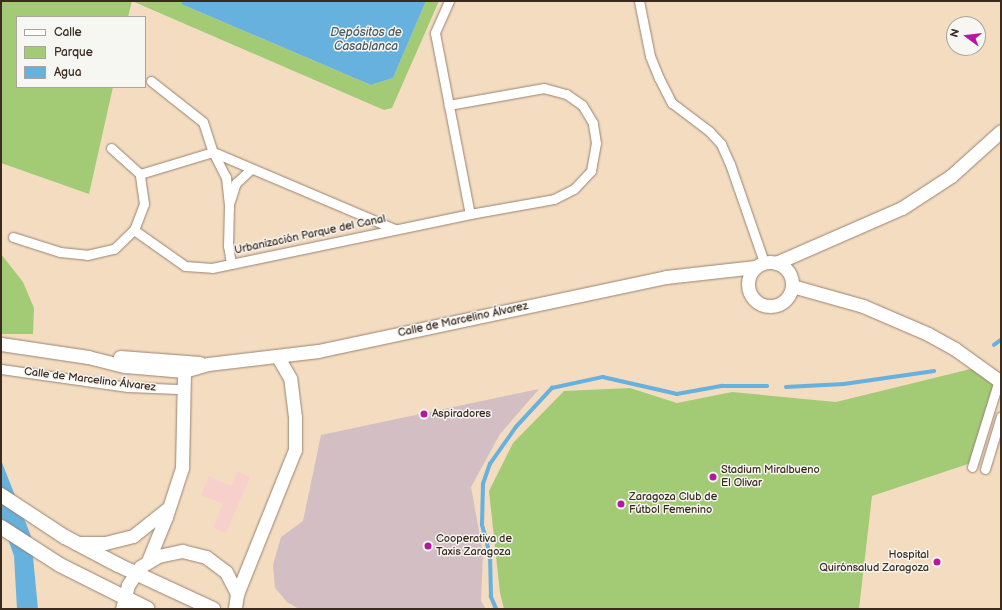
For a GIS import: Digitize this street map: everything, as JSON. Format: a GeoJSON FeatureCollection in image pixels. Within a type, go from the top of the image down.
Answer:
{"type":"FeatureCollection","features":[{"type":"Feature","properties":{"kind":"main road"},"geometry":{"type":"LineString","coordinates":[[1,495],[71,540],[134,573],[213,609]]}},
{"type":"Feature","properties":{"kind":"main road"},"geometry":{"type":"LineString","coordinates":[[1,527],[123,604],[148,609]]}},
{"type":"Feature","properties":{"kind":"street"},"geometry":{"type":"LineString","coordinates":[[449,1],[435,33],[470,214]]}},
{"type":"Feature","properties":{"kind":"street"},"geometry":{"type":"LineString","coordinates":[[640,1],[650,56],[659,78],[672,102],[709,131],[721,144],[730,164],[765,264]]}},
{"type":"Feature","properties":{"kind":"street","name":"Urbanización Parque del Canal"},"geometry":{"type":"LineString","coordinates":[[151,81],[204,122],[213,152],[226,177],[229,204],[228,246],[232,264]]}},
{"type":"Feature","properties":{"kind":"street","name":"Urbanización Parque del Canal"},"geometry":{"type":"LineString","coordinates":[[134,230],[185,266],[212,268],[470,214],[554,199],[574,189],[591,171],[596,143],[593,123],[582,105],[566,94],[544,88],[449,105]]}},
{"type":"Feature","properties":{"kind":"street","name":"Calle de Marcelino Álvarez"},"geometry":{"type":"LineString","coordinates":[[1,344],[88,357],[208,364],[278,357],[300,354],[666,277],[765,264],[796,254],[902,208],[951,176],[1001,131]]}},
{"type":"Feature","properties":{"kind":"street"},"geometry":{"type":"LineString","coordinates":[[13,237],[60,252],[87,254],[114,249],[134,230],[144,204],[140,174],[123,156],[111,148]]}},
{"type":"Feature","properties":{"kind":"street"},"geometry":{"type":"LineString","coordinates":[[140,174],[213,152]]}},
{"type":"Feature","properties":{"kind":"street","name":"Urbanización Parque del Canal"},"geometry":{"type":"LineString","coordinates":[[213,152],[250,170],[394,230]]}},
{"type":"Feature","properties":{"kind":"street","name":"Urbanización Parque del Canal"},"geometry":{"type":"LineString","coordinates":[[229,204],[236,183],[250,170]]}},
{"type":"Feature","properties":{"kind":"street"},"geometry":{"type":"LineString","coordinates":[[765,264],[748,281],[753,298],[769,306],[786,298],[792,286],[788,271],[796,254]]}},
{"type":"Feature","properties":{"kind":"street"},"geometry":{"type":"LineString","coordinates":[[765,264],[788,271]]}},
{"type":"Feature","properties":{"kind":"street","name":"Calle de Marcelino Álvarez"},"geometry":{"type":"LineString","coordinates":[[716,270],[748,281]]}},
{"type":"Feature","properties":{"kind":"street"},"geometry":{"type":"LineString","coordinates":[[792,286],[863,306],[916,328],[955,349],[1000,381],[972,467]]}},
{"type":"Feature","properties":{"kind":"street"},"geometry":{"type":"LineString","coordinates":[[290,378],[300,354]]}},
{"type":"Feature","properties":{"kind":"street","name":"Calle de Marcelino Álvarez"},"geometry":{"type":"LineString","coordinates":[[88,357],[125,366],[184,371],[208,364]]}},
{"type":"Feature","properties":{"kind":"street"},"geometry":{"type":"LineString","coordinates":[[235,609],[237,594],[295,450],[295,417],[290,378],[278,357]]}},
{"type":"Feature","properties":{"kind":"street","name":"Calle de Marcelino Álvarez"},"geometry":{"type":"LineString","coordinates":[[1,370],[128,387],[178,389]]}},
{"type":"Feature","properties":{"kind":"street"},"geometry":{"type":"LineString","coordinates":[[148,561],[179,480],[184,458],[184,371]]}},
{"type":"Feature","properties":{"kind":"street"},"geometry":{"type":"LineString","coordinates":[[985,469],[1001,416]]}},
{"type":"Feature","properties":{"kind":"street"},"geometry":{"type":"LineString","coordinates":[[71,540],[105,543],[133,536],[167,509]]}},
{"type":"Feature","properties":{"kind":"street"},"geometry":{"type":"LineString","coordinates":[[123,604],[134,573],[148,561],[174,552],[190,552],[206,557],[226,572],[237,594]]}},
{"type":"Feature","properties":{"kind":"shaded area","name":"Cooperativa de Taxis Zaragoza"},"geometry":{"type":"Polygon","coordinates":[[[539,389],[500,434],[471,487],[483,553],[481,601],[486,609],[299,609],[287,602],[275,588],[273,565],[281,537],[303,521],[321,435],[539,389]]]}},
{"type":"Feature","properties":{"kind":"shaded area"},"geometry":{"type":"Polygon","coordinates":[[[238,471],[250,477],[226,533],[213,528],[223,504],[201,495],[209,476],[231,486],[238,471]]]}},
{"type":"Feature","properties":{"kind":"green space"},"geometry":{"type":"Polygon","coordinates":[[[1,1],[132,1],[128,16],[16,16],[16,88],[113,88],[89,194],[1,163],[1,1]]]}},
{"type":"Feature","properties":{"kind":"green space"},"geometry":{"type":"Polygon","coordinates":[[[132,1],[182,1],[181,4],[371,85],[393,78],[426,1],[439,1],[392,108],[384,110],[132,1]]]}},
{"type":"Feature","properties":{"kind":"green space"},"geometry":{"type":"Polygon","coordinates":[[[1,254],[23,282],[34,308],[33,334],[1,334],[1,254]]]}},
{"type":"Feature","properties":{"kind":"green space","name":"Stadium Miralbueno El Olivar"},"geometry":{"type":"Polygon","coordinates":[[[987,365],[999,375],[971,463],[872,496],[859,609],[504,609],[500,593],[489,491],[513,443],[564,391],[630,388],[677,403],[732,392],[836,402],[987,365]]]}},
{"type":"Feature","properties":{"kind":"water","name":"Depósitos de Casablanca"},"geometry":{"type":"Polygon","coordinates":[[[182,1],[426,1],[393,78],[371,85],[181,4],[182,1]]]}},
{"type":"Feature","properties":{"kind":"water"},"geometry":{"type":"Polygon","coordinates":[[[1,460],[31,536],[38,609],[17,609],[14,556],[1,519],[1,460]]]}},
{"type":"Feature","properties":{"kind":"waterway"},"geometry":{"type":"LineString","coordinates":[[994,345],[1001,340]]}},
{"type":"Feature","properties":{"kind":"waterway"},"geometry":{"type":"LineString","coordinates":[[786,387],[844,384],[934,371]]}},
{"type":"Feature","properties":{"kind":"waterway"},"geometry":{"type":"LineString","coordinates":[[496,609],[491,597],[490,555],[482,525],[483,484],[490,464],[516,427],[552,388],[603,377],[677,394],[722,386],[767,386]]}},
{"type":"Feature","properties":{"kind":"place","name":"Aspiradores"},"geometry":{"type":"Point","coordinates":[424,414]}},
{"type":"Feature","properties":{"kind":"place","name":"Stadium Miralbueno El Olivar"},"geometry":{"type":"Point","coordinates":[713,477]}},
{"type":"Feature","properties":{"kind":"place","name":"Zaragoza Club de Fútbol Femenino"},"geometry":{"type":"Point","coordinates":[621,504]}},
{"type":"Feature","properties":{"kind":"place","name":"Cooperativa de Taxis Zaragoza"},"geometry":{"type":"Point","coordinates":[428,546]}},
{"type":"Feature","properties":{"kind":"place","name":"Hospital Quirónsalud Zaragoza"},"geometry":{"type":"Point","coordinates":[937,562]}}]}
